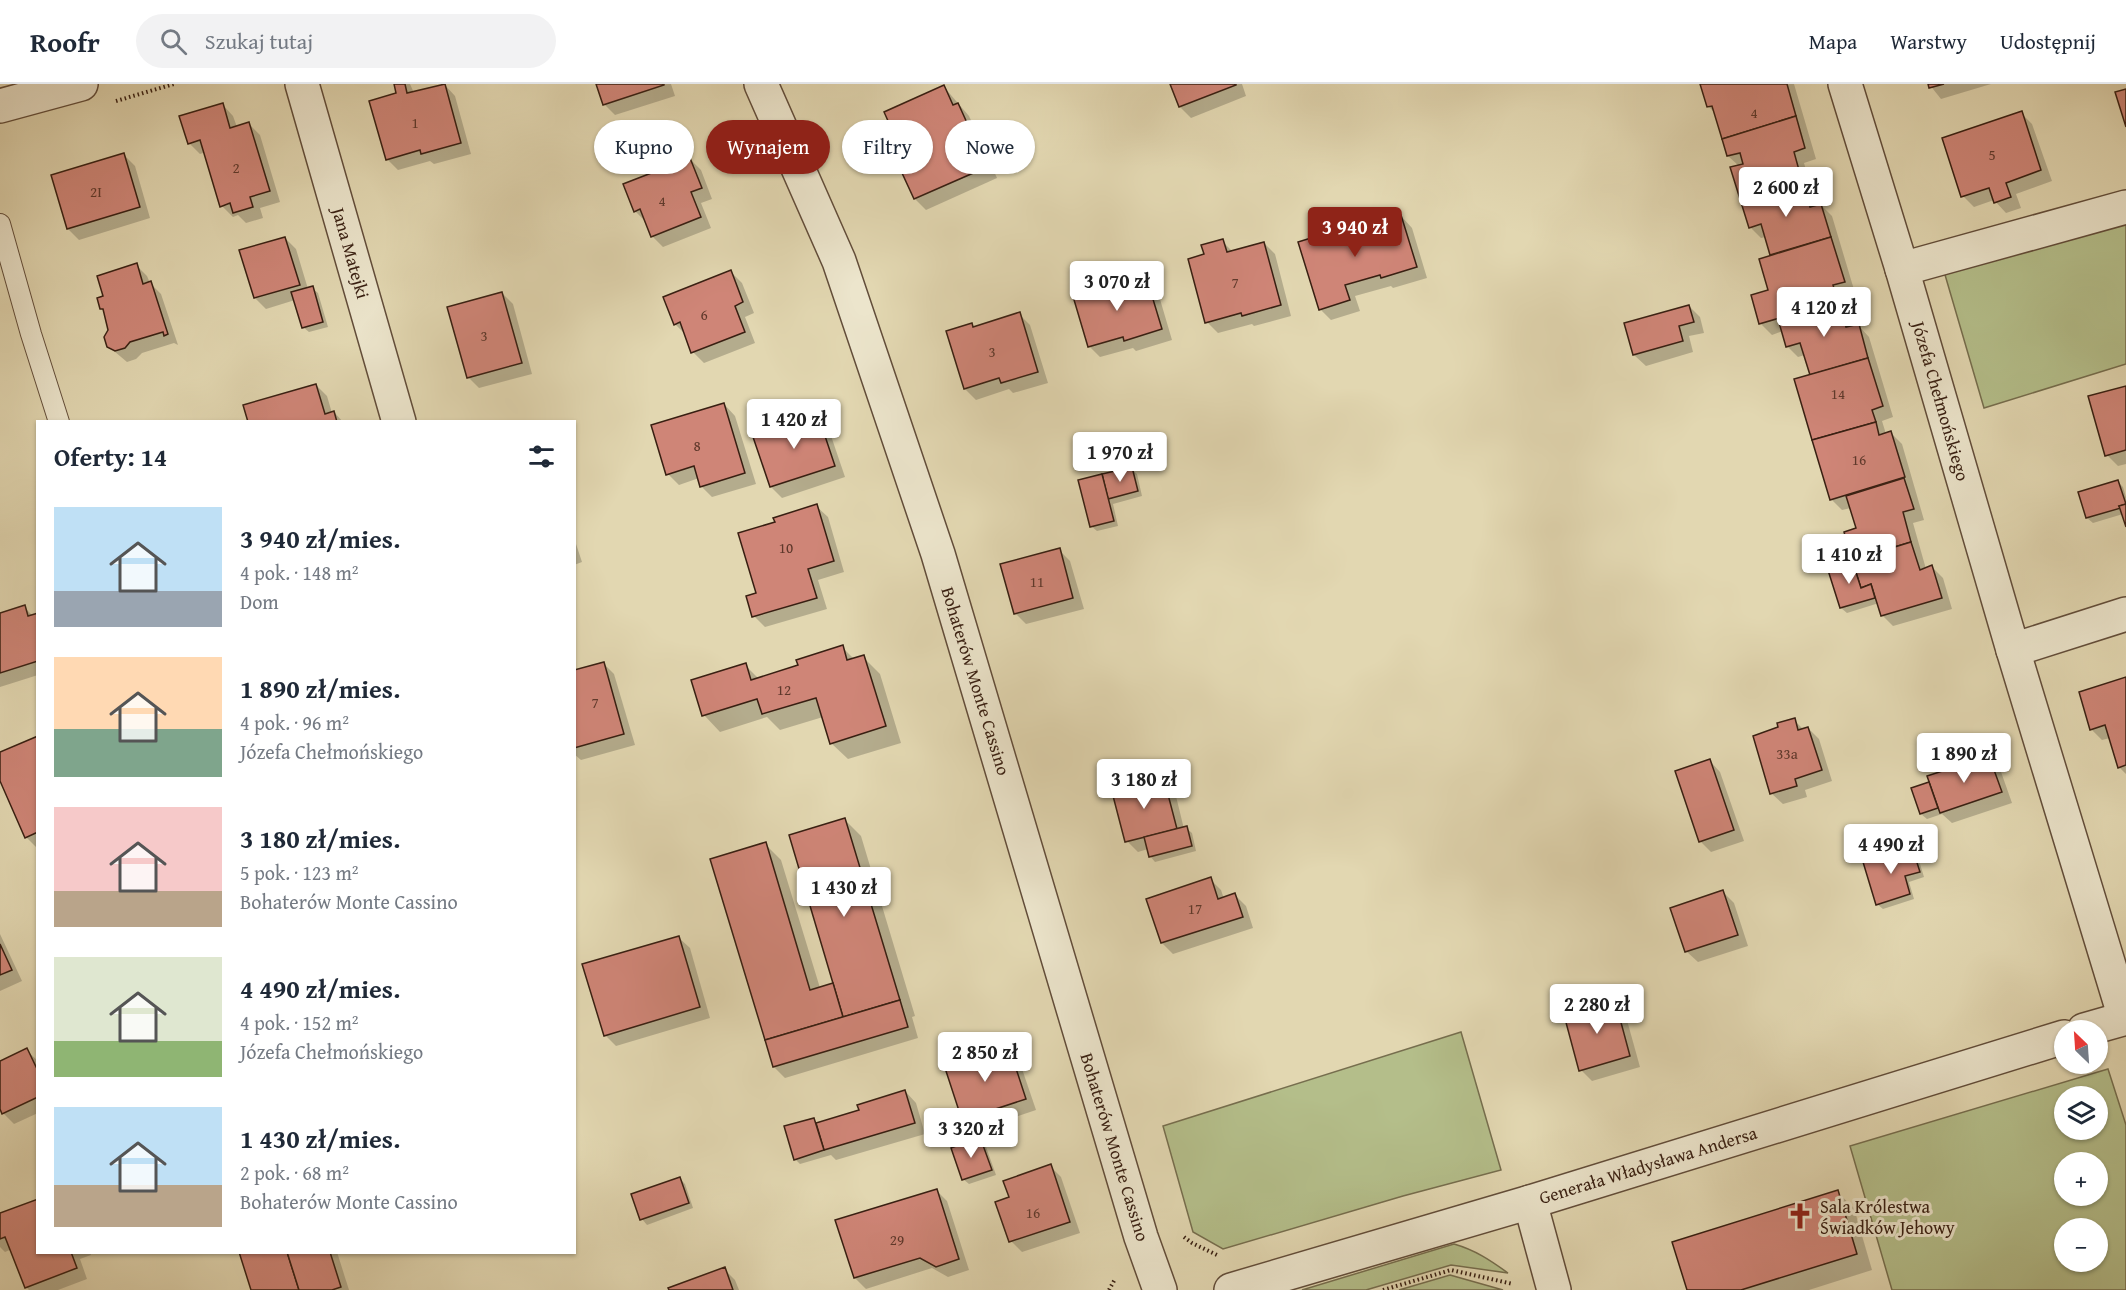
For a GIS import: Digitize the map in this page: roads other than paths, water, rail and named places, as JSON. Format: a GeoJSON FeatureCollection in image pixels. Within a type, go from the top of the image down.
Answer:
{"type":"FeatureCollection","features":[{"type":"Feature","properties":{"kind":"street"},"geometry":{"type":"LineString","coordinates":[[0,106],[41,89],[81,84]]}},
{"type":"Feature","properties":{"kind":"street","name":"Jana Matejki"},"geometry":{"type":"LineString","coordinates":[[302,84],[398,420]]}},
{"type":"Feature","properties":{"kind":"street","name":"Bohaterów Monte Cassino"},"geometry":{"type":"LineString","coordinates":[[760,84],[839,261],[938,554],[1141,1237],[1160,1290]]}},
{"type":"Feature","properties":{"kind":"street","name":"Józefa Chełmońskiego"},"geometry":{"type":"LineString","coordinates":[[1845,84],[1902,269],[2013,650],[2126,1019]]}},
{"type":"Feature","properties":{"kind":"street"},"geometry":{"type":"LineString","coordinates":[[1902,269],[2126,207]]}},
{"type":"Feature","properties":{"kind":"street"},"geometry":{"type":"LineString","coordinates":[[2013,650],[2126,614]]}},
{"type":"Feature","properties":{"kind":"street"},"geometry":{"type":"LineString","coordinates":[[2108,1024],[2126,1019]]}},
{"type":"Feature","properties":{"kind":"street","name":"Generała Władysława Andersa"},"geometry":{"type":"LineString","coordinates":[[1231,1290],[1530,1202],[2054,1040]]}},
{"type":"Feature","properties":{"kind":"street"},"geometry":{"type":"LineString","coordinates":[[1530,1202],[1552,1282]]}},
{"type":"Feature","properties":{"kind":"lane"},"geometry":{"type":"LineString","coordinates":[[0,224],[58,420]]}},
{"type":"Feature","properties":{"kind":"place","name":"Sala Królestwa Świadków Jehowy"},"geometry":{"type":"Point","coordinates":[1800,1216]}}]}
